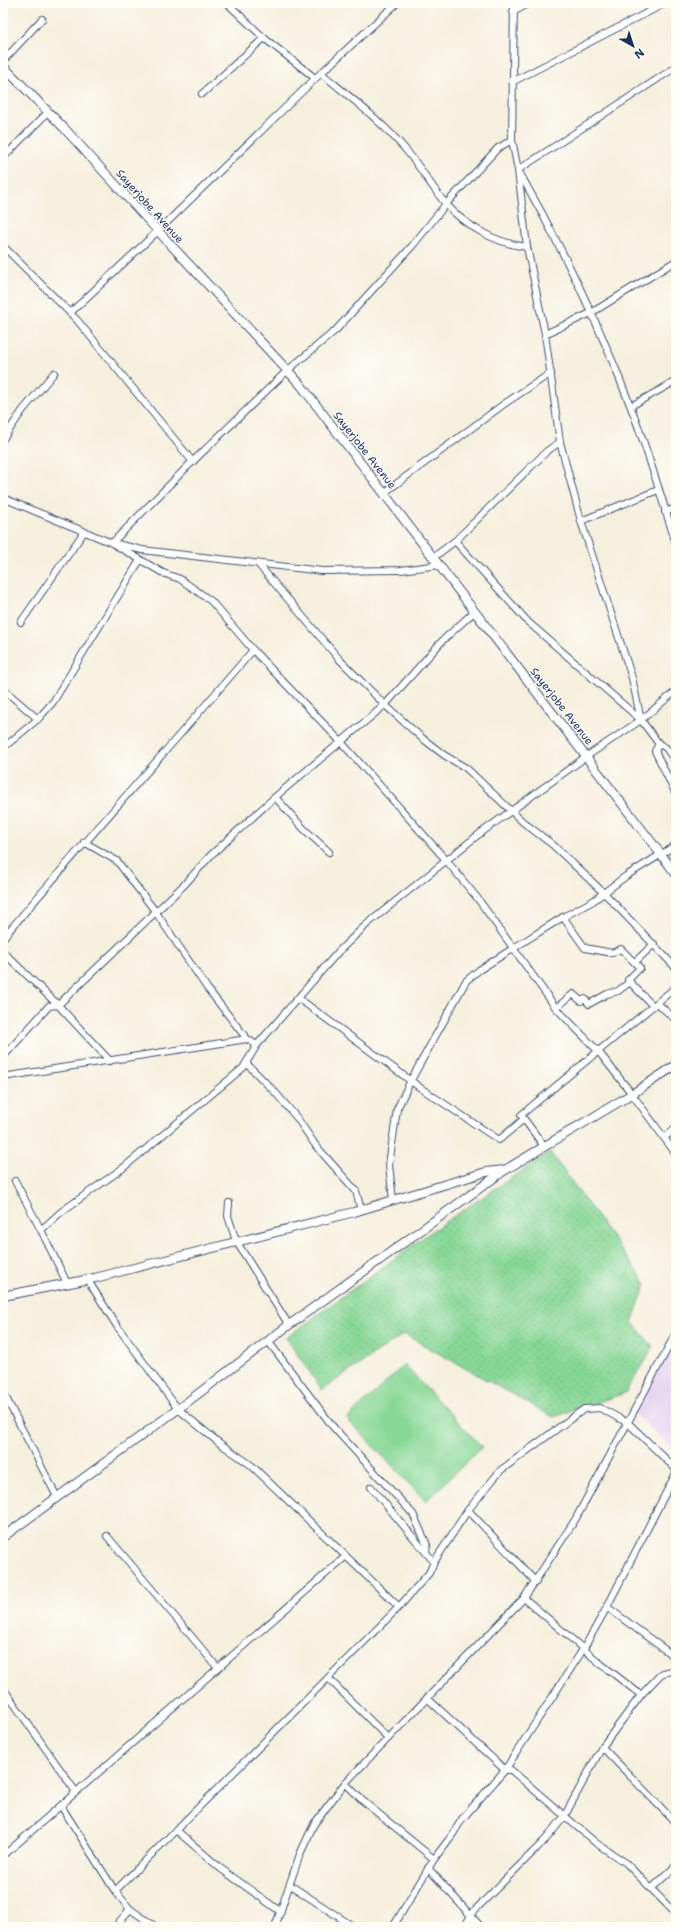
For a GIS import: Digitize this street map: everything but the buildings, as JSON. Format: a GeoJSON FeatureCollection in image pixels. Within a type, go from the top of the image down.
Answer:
{"type":"FeatureCollection","features":[{"type":"Feature","properties":{"kind":"street"},"geometry":{"type":"LineString","coordinates":[[227,3],[264,38],[315,78]]}},
{"type":"Feature","properties":{"kind":"street"},"geometry":{"type":"LineString","coordinates":[[70,313],[158,231],[315,78],[397,3]]}},
{"type":"Feature","properties":{"kind":"street"},"geometry":{"type":"LineString","coordinates":[[514,3],[512,140],[518,170],[527,247],[545,334],[560,442],[581,521],[632,678],[641,720]]}},
{"type":"Feature","properties":{"kind":"street"},"geometry":{"type":"LineString","coordinates":[[513,12],[530,3]]}},
{"type":"Feature","properties":{"kind":"street"},"geometry":{"type":"LineString","coordinates":[[512,82],[666,3]]}},
{"type":"Feature","properties":{"kind":"street"},"geometry":{"type":"LineString","coordinates":[[3,61],[42,19]]}},
{"type":"Feature","properties":{"kind":"street"},"geometry":{"type":"LineString","coordinates":[[202,94],[264,38]]}},
{"type":"Feature","properties":{"kind":"street","name":"Sayerjobe Avenue"},"geometry":{"type":"LineString","coordinates":[[3,66],[74,138],[300,384],[587,756],[676,874]]}},
{"type":"Feature","properties":{"kind":"street"},"geometry":{"type":"LineString","coordinates":[[518,170],[676,66]]}},
{"type":"Feature","properties":{"kind":"street"},"geometry":{"type":"LineString","coordinates":[[321,73],[370,114],[405,149],[446,204],[476,229],[508,244],[527,247]]}},
{"type":"Feature","properties":{"kind":"street"},"geometry":{"type":"LineString","coordinates":[[3,158],[48,112]]}},
{"type":"Feature","properties":{"kind":"street"},"geometry":{"type":"LineString","coordinates":[[112,543],[288,370],[336,330],[413,245],[446,204],[498,148],[512,140]]}},
{"type":"Feature","properties":{"kind":"street"},"geometry":{"type":"LineString","coordinates":[[518,170],[555,238],[591,313],[631,406],[676,543]]}},
{"type":"Feature","properties":{"kind":"street"},"geometry":{"type":"LineString","coordinates":[[3,246],[70,313],[194,462]]}},
{"type":"Feature","properties":{"kind":"street"},"geometry":{"type":"LineString","coordinates":[[545,334],[591,313],[676,261]]}},
{"type":"Feature","properties":{"kind":"street"},"geometry":{"type":"LineString","coordinates":[[3,439],[23,410],[54,373]]}},
{"type":"Feature","properties":{"kind":"street"},"geometry":{"type":"LineString","coordinates":[[384,493],[504,404],[551,373]]}},
{"type":"Feature","properties":{"kind":"street"},"geometry":{"type":"LineString","coordinates":[[631,406],[676,381]]}},
{"type":"Feature","properties":{"kind":"street"},"geometry":{"type":"LineString","coordinates":[[434,558],[454,541],[547,451],[560,442]]}},
{"type":"Feature","properties":{"kind":"street"},"geometry":{"type":"LineString","coordinates":[[581,521],[658,490]]}},
{"type":"Feature","properties":{"kind":"street"},"geometry":{"type":"LineString","coordinates":[[3,498],[112,543],[142,550],[322,571],[360,572],[401,570],[440,565]]}},
{"type":"Feature","properties":{"kind":"street"},"geometry":{"type":"LineString","coordinates":[[665,512],[676,508]]}},
{"type":"Feature","properties":{"kind":"street"},"geometry":{"type":"LineString","coordinates":[[21,622],[84,532]]}},
{"type":"Feature","properties":{"kind":"street"},"geometry":{"type":"LineString","coordinates":[[454,541],[528,622],[641,720],[659,744],[666,748],[676,762]]}},
{"type":"Feature","properties":{"kind":"street"},"geometry":{"type":"LineString","coordinates":[[112,543],[163,573],[180,579],[212,601],[253,650],[342,743],[446,860],[514,948],[556,1008],[598,1051],[676,1154]]}},
{"type":"Feature","properties":{"kind":"street"},"geometry":{"type":"LineString","coordinates":[[3,748],[38,719],[53,702],[140,560]]}},
{"type":"Feature","properties":{"kind":"street"},"geometry":{"type":"LineString","coordinates":[[258,564],[339,659],[385,705],[422,738],[444,755],[466,768],[512,811],[553,845],[604,893],[676,968]]}},
{"type":"Feature","properties":{"kind":"street"},"geometry":{"type":"LineString","coordinates":[[3,1057],[49,1006],[58,1006],[184,884],[211,855],[275,797],[342,743],[385,705],[443,640],[475,611]]}},
{"type":"Feature","properties":{"kind":"street"},"geometry":{"type":"LineString","coordinates":[[3,938],[84,842],[140,781],[253,650]]}},
{"type":"Feature","properties":{"kind":"street"},"geometry":{"type":"LineString","coordinates":[[3,690],[38,719]]}},
{"type":"Feature","properties":{"kind":"street"},"geometry":{"type":"LineString","coordinates":[[41,1230],[61,1212],[124,1168],[243,1068],[257,1045],[338,952],[366,924],[446,860],[587,756],[641,720],[676,690]]}},
{"type":"Feature","properties":{"kind":"street"},"geometry":{"type":"LineString","coordinates":[[659,744],[655,751],[676,794]]}},
{"type":"Feature","properties":{"kind":"street"},"geometry":{"type":"LineString","coordinates":[[275,797],[304,829],[328,852]]}},
{"type":"Feature","properties":{"kind":"street"},"geometry":{"type":"LineString","coordinates":[[84,842],[117,861],[155,911],[207,988],[247,1039],[257,1045]]}},
{"type":"Feature","properties":{"kind":"street"},"geometry":{"type":"LineString","coordinates":[[392,1200],[389,1166],[397,1109],[411,1080],[466,981],[479,970],[563,917],[593,901],[676,845]]}},
{"type":"Feature","properties":{"kind":"street"},"geometry":{"type":"LineString","coordinates":[[556,1008],[574,994],[581,1001],[585,999],[589,1004],[607,994],[618,991],[630,982],[628,980],[640,968],[622,949],[612,953],[585,948],[563,917]]}},
{"type":"Feature","properties":{"kind":"street"},"geometry":{"type":"LineString","coordinates":[[635,962],[654,944]]}},
{"type":"Feature","properties":{"kind":"street"},"geometry":{"type":"LineString","coordinates":[[3,952],[58,1006],[110,1061]]}},
{"type":"Feature","properties":{"kind":"street"},"geometry":{"type":"LineString","coordinates":[[630,982],[655,1005],[676,1020]]}},
{"type":"Feature","properties":{"kind":"street"},"geometry":{"type":"LineString","coordinates":[[544,1146],[521,1115],[676,987]]}},
{"type":"Feature","properties":{"kind":"street"},"geometry":{"type":"LineString","coordinates":[[298,998],[422,1089],[499,1140],[524,1119]]}},
{"type":"Feature","properties":{"kind":"street"},"geometry":{"type":"LineString","coordinates":[[3,1077],[247,1039]]}},
{"type":"Feature","properties":{"kind":"street"},"geometry":{"type":"LineString","coordinates":[[246,1064],[274,1091],[297,1118],[316,1146],[356,1191],[361,1210]]}},
{"type":"Feature","properties":{"kind":"street"},"geometry":{"type":"LineString","coordinates":[[3,1537],[178,1409],[289,1325],[505,1170],[632,1094],[676,1065]]}},
{"type":"Feature","properties":{"kind":"street"},"geometry":{"type":"LineString","coordinates":[[664,1138],[676,1128]]}},
{"type":"Feature","properties":{"kind":"street"},"geometry":{"type":"LineString","coordinates":[[3,1296],[87,1279],[361,1210],[486,1172],[505,1170]]}},
{"type":"Feature","properties":{"kind":"street"},"geometry":{"type":"LineString","coordinates":[[15,1181],[41,1230],[66,1284]]}},
{"type":"Feature","properties":{"kind":"street"},"geometry":{"type":"LineString","coordinates":[[229,1203],[228,1216],[236,1241],[289,1325]]}},
{"type":"Feature","properties":{"kind":"street"},"geometry":{"type":"LineString","coordinates":[[87,1279],[117,1326],[178,1409],[218,1442],[251,1465],[345,1557],[399,1607]]}},
{"type":"Feature","properties":{"kind":"street"},"geometry":{"type":"LineString","coordinates":[[275,1927],[300,1854],[314,1824],[345,1783],[524,1598],[536,1582],[575,1520],[676,1333]]}},
{"type":"Feature","properties":{"kind":"street"},"geometry":{"type":"LineString","coordinates":[[268,1341],[334,1428],[413,1514],[427,1545],[426,1552]]}},
{"type":"Feature","properties":{"kind":"street"},"geometry":{"type":"LineString","coordinates":[[3,1392],[57,1497]]}},
{"type":"Feature","properties":{"kind":"street"},"geometry":{"type":"LineString","coordinates":[[115,1890],[399,1607],[429,1574],[434,1562],[468,1510],[501,1470],[584,1409],[600,1408],[628,1423],[676,1469]]}},
{"type":"Feature","properties":{"kind":"street"},"geometry":{"type":"LineString","coordinates":[[394,1927],[434,1859],[453,1834],[462,1819],[505,1770],[584,1648],[608,1607],[676,1473]]}},
{"type":"Feature","properties":{"kind":"street"},"geometry":{"type":"LineString","coordinates":[[371,1487],[434,1562]]}},
{"type":"Feature","properties":{"kind":"street"},"geometry":{"type":"LineString","coordinates":[[468,1510],[536,1582]]}},
{"type":"Feature","properties":{"kind":"street"},"geometry":{"type":"LineString","coordinates":[[107,1536],[218,1668]]}},
{"type":"Feature","properties":{"kind":"street"},"geometry":{"type":"LineString","coordinates":[[3,1856],[345,1557]]}},
{"type":"Feature","properties":{"kind":"street"},"geometry":{"type":"LineString","coordinates":[[524,1598],[601,1664],[642,1695]]}},
{"type":"Feature","properties":{"kind":"street"},"geometry":{"type":"LineString","coordinates":[[608,1607],[676,1658]]}},
{"type":"Feature","properties":{"kind":"street"},"geometry":{"type":"LineString","coordinates":[[464,1927],[480,1906],[546,1839],[564,1817],[602,1747],[642,1695],[662,1673],[676,1670]]}},
{"type":"Feature","properties":{"kind":"street"},"geometry":{"type":"LineString","coordinates":[[328,1678],[388,1738]]}},
{"type":"Feature","properties":{"kind":"street"},"geometry":{"type":"LineString","coordinates":[[3,1688],[76,1792]]}},
{"type":"Feature","properties":{"kind":"street"},"geometry":{"type":"LineString","coordinates":[[427,1698],[505,1770],[511,1770],[596,1843],[626,1863],[676,1914]]}},
{"type":"Feature","properties":{"kind":"street"},"geometry":{"type":"LineString","coordinates":[[602,1747],[676,1823]]}},
{"type":"Feature","properties":{"kind":"street"},"geometry":{"type":"LineString","coordinates":[[345,1783],[363,1801],[434,1859]]}},
{"type":"Feature","properties":{"kind":"street"},"geometry":{"type":"LineString","coordinates":[[61,1806],[115,1890],[130,1909],[156,1927]]}},
{"type":"Feature","properties":{"kind":"street"},"geometry":{"type":"LineString","coordinates":[[176,1830],[220,1868],[281,1912]]}},
{"type":"Feature","properties":{"kind":"street"},"geometry":{"type":"LineString","coordinates":[[652,1888],[676,1866]]}},
{"type":"Feature","properties":{"kind":"street"},"geometry":{"type":"LineString","coordinates":[[428,1868],[481,1927]]}},
{"type":"Feature","properties":{"kind":"street"},"geometry":{"type":"LineString","coordinates":[[290,1885],[354,1927]]}},
{"type":"Feature","properties":{"kind":"street"},"geometry":{"type":"LineString","coordinates":[[115,1927],[130,1909]]}},
{"type":"Feature","properties":{"kind":"shaded area"},"geometry":{"type":"Polygon","coordinates":[[[676,1333],[676,1452],[634,1413],[676,1333]]]}},
{"type":"Feature","properties":{"kind":"green space"},"geometry":{"type":"Polygon","coordinates":[[[550,1152],[646,1284],[632,1322],[653,1347],[625,1393],[553,1417],[404,1334],[322,1390],[286,1338],[432,1231],[550,1152]]]}},
{"type":"Feature","properties":{"kind":"green space"},"geometry":{"type":"Polygon","coordinates":[[[404,1365],[482,1447],[426,1501],[347,1419],[404,1365]]]}}]}
